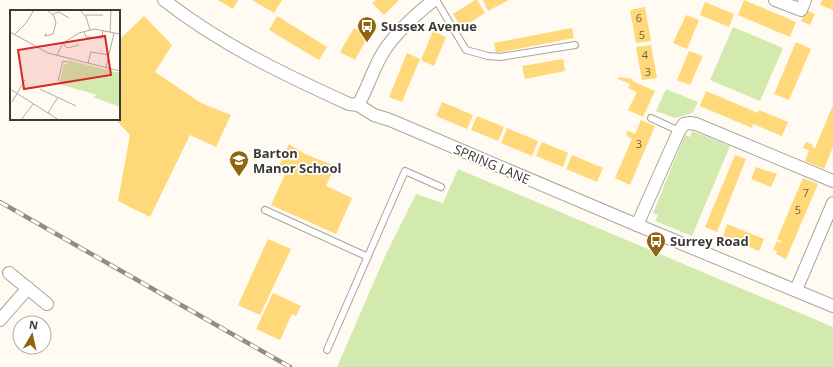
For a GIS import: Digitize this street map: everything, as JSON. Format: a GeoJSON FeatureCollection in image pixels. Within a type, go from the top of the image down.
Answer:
{"type":"FeatureCollection","features":[{"type":"Feature","properties":{"kind":"street","name":"SPRING LANE"},"geometry":{"type":"LineString","coordinates":[[164,0],[207,30],[276,70],[349,104],[358,105],[374,115],[390,120],[833,306]]}},
{"type":"Feature","properties":{"kind":"street"},"geometry":{"type":"LineString","coordinates":[[358,105],[383,52],[393,37],[408,22],[435,0]]}},
{"type":"Feature","properties":{"kind":"street"},"geometry":{"type":"LineString","coordinates":[[775,0],[801,10],[805,0]]}},
{"type":"Feature","properties":{"kind":"street"},"geometry":{"type":"LineString","coordinates":[[637,225],[679,131],[684,124],[696,124],[833,181]]}},
{"type":"Feature","properties":{"kind":"street"},"geometry":{"type":"LineString","coordinates":[[796,290],[833,203]]}},
{"type":"Feature","properties":{"kind":"street"},"geometry":{"type":"LineString","coordinates":[[9,273],[47,304]]}},
{"type":"Feature","properties":{"kind":"street"},"geometry":{"type":"LineString","coordinates":[[0,320],[28,288]]}},
{"type":"Feature","properties":{"kind":"lane"},"geometry":{"type":"LineString","coordinates":[[435,0],[466,50],[488,56],[500,57],[575,45]]}},
{"type":"Feature","properties":{"kind":"lane"},"geometry":{"type":"LineString","coordinates":[[651,118],[679,131]]}},
{"type":"Feature","properties":{"kind":"lane"},"geometry":{"type":"LineString","coordinates":[[327,350],[405,171],[441,187]]}},
{"type":"Feature","properties":{"kind":"lane"},"geometry":{"type":"LineString","coordinates":[[265,210],[368,257]]}},
{"type":"Feature","properties":{"kind":"green space"},"geometry":{"type":"Polygon","coordinates":[[[733,27],[783,48],[760,101],[710,80],[733,27]]]}},
{"type":"Feature","properties":{"kind":"green space"},"geometry":{"type":"Polygon","coordinates":[[[666,89],[698,102],[693,112],[675,118],[656,111],[666,89]]]}},
{"type":"Feature","properties":{"kind":"green space"},"geometry":{"type":"Polygon","coordinates":[[[692,131],[730,146],[692,236],[655,221],[658,215],[653,213],[685,135],[690,137],[692,131]]]}},
{"type":"Feature","properties":{"kind":"green space"},"geometry":{"type":"Polygon","coordinates":[[[458,169],[833,327],[833,367],[337,367],[386,254],[416,194],[443,203],[458,169]]]}},
{"type":"Feature","properties":{"kind":"building"},"geometry":{"type":"Polygon","coordinates":[[[218,0],[238,0],[233,9],[218,0]]]}},
{"type":"Feature","properties":{"kind":"building"},"geometry":{"type":"Polygon","coordinates":[[[252,0],[282,0],[274,13],[252,0]]]}},
{"type":"Feature","properties":{"kind":"building"},"geometry":{"type":"Polygon","coordinates":[[[376,0],[399,0],[384,15],[372,3],[376,0]]]}},
{"type":"Feature","properties":{"kind":"building"},"geometry":{"type":"Polygon","coordinates":[[[477,0],[485,13],[461,28],[453,14],[477,0]]]}},
{"type":"Feature","properties":{"kind":"building"},"geometry":{"type":"Polygon","coordinates":[[[483,0],[509,0],[488,11],[483,0]]]}},
{"type":"Feature","properties":{"kind":"building"},"geometry":{"type":"Polygon","coordinates":[[[744,0],[796,22],[790,37],[738,15],[744,0]]]}},
{"type":"Feature","properties":{"kind":"building"},"geometry":{"type":"Polygon","coordinates":[[[822,0],[833,0],[833,10],[820,5],[822,0]]]}},
{"type":"Feature","properties":{"kind":"building"},"geometry":{"type":"Polygon","coordinates":[[[705,2],[734,14],[729,27],[700,15],[705,2]]]}},
{"type":"Feature","properties":{"kind":"building"},"geometry":{"type":"Polygon","coordinates":[[[645,7],[651,41],[636,43],[630,10],[645,7]]]}},
{"type":"Feature","properties":{"kind":"building"},"geometry":{"type":"Polygon","coordinates":[[[806,10],[815,14],[810,25],[801,21],[806,10]]]}},
{"type":"Feature","properties":{"kind":"building"},"geometry":{"type":"Polygon","coordinates":[[[686,15],[699,20],[687,49],[673,43],[686,15]]]}},
{"type":"Feature","properties":{"kind":"building","name":"Barton Manor School"},"geometry":{"type":"Polygon","coordinates":[[[144,16],[172,45],[155,72],[201,103],[231,115],[216,147],[190,135],[150,217],[118,201],[130,135],[116,120],[120,120],[120,39],[144,16]]]}},
{"type":"Feature","properties":{"kind":"building"},"geometry":{"type":"Polygon","coordinates":[[[277,16],[327,47],[319,60],[269,30],[277,16]]]}},
{"type":"Feature","properties":{"kind":"building"},"geometry":{"type":"Polygon","coordinates":[[[354,28],[368,36],[355,60],[340,52],[354,28]]]}},
{"type":"Feature","properties":{"kind":"building"},"geometry":{"type":"Polygon","coordinates":[[[572,28],[574,38],[496,53],[494,43],[572,28]]]}},
{"type":"Feature","properties":{"kind":"building"},"geometry":{"type":"Polygon","coordinates":[[[433,31],[446,37],[434,66],[421,60],[433,31]]]}},
{"type":"Feature","properties":{"kind":"building"},"geometry":{"type":"Polygon","coordinates":[[[796,42],[811,49],[789,100],[774,94],[796,42]]]}},
{"type":"Feature","properties":{"kind":"building"},"geometry":{"type":"Polygon","coordinates":[[[651,45],[657,78],[642,80],[636,47],[651,45]]]}},
{"type":"Feature","properties":{"kind":"building"},"geometry":{"type":"Polygon","coordinates":[[[689,51],[703,56],[690,85],[677,80],[689,51]]]}},
{"type":"Feature","properties":{"kind":"building"},"geometry":{"type":"Polygon","coordinates":[[[407,53],[420,59],[402,102],[389,97],[407,53]]]}},
{"type":"Feature","properties":{"kind":"building"},"geometry":{"type":"Polygon","coordinates":[[[563,59],[565,71],[525,79],[522,66],[563,59]]]}},
{"type":"Feature","properties":{"kind":"building"},"geometry":{"type":"Polygon","coordinates":[[[618,77],[633,79],[632,81],[655,91],[643,117],[628,110],[637,92],[628,88],[630,84],[618,79],[618,77]]]}},
{"type":"Feature","properties":{"kind":"building"},"geometry":{"type":"Polygon","coordinates":[[[706,91],[758,113],[759,110],[788,122],[782,136],[753,124],[752,128],[700,106],[706,91]]]}},
{"type":"Feature","properties":{"kind":"building"},"geometry":{"type":"Polygon","coordinates":[[[442,102],[473,115],[467,129],[436,116],[442,102]]]}},
{"type":"Feature","properties":{"kind":"building"},"geometry":{"type":"Polygon","coordinates":[[[833,105],[833,147],[824,169],[805,161],[809,150],[803,148],[806,142],[813,145],[812,147],[815,148],[833,105]]]}},
{"type":"Feature","properties":{"kind":"building"},"geometry":{"type":"Polygon","coordinates":[[[477,116],[504,127],[498,141],[471,130],[477,116]]]}},
{"type":"Feature","properties":{"kind":"building"},"geometry":{"type":"Polygon","coordinates":[[[641,120],[655,126],[630,185],[615,178],[632,139],[626,135],[627,132],[629,131],[635,134],[641,120]]]}},
{"type":"Feature","properties":{"kind":"building"},"geometry":{"type":"Polygon","coordinates":[[[507,128],[538,141],[532,156],[501,143],[507,128]]]}},
{"type":"Feature","properties":{"kind":"building"},"geometry":{"type":"Polygon","coordinates":[[[542,142],[568,153],[563,167],[536,156],[542,142]]]}},
{"type":"Feature","properties":{"kind":"building","name":"Barton Manor School"},"geometry":{"type":"Polygon","coordinates":[[[289,144],[305,154],[335,166],[326,186],[352,198],[336,234],[271,205],[287,170],[279,166],[289,144]]]}},
{"type":"Feature","properties":{"kind":"building"},"geometry":{"type":"Polygon","coordinates":[[[572,155],[603,168],[597,182],[566,169],[572,155]]]}},
{"type":"Feature","properties":{"kind":"building"},"geometry":{"type":"Polygon","coordinates":[[[735,155],[746,159],[717,232],[705,227],[735,155]]]}},
{"type":"Feature","properties":{"kind":"building"},"geometry":{"type":"Polygon","coordinates":[[[756,167],[777,174],[771,187],[751,179],[756,167]]]}},
{"type":"Feature","properties":{"kind":"building"},"geometry":{"type":"Polygon","coordinates":[[[803,178],[818,184],[786,259],[776,254],[777,251],[773,250],[777,241],[781,243],[781,241],[777,239],[803,178]]]}},
{"type":"Feature","properties":{"kind":"building"},"geometry":{"type":"Polygon","coordinates":[[[727,224],[764,239],[759,251],[723,236],[727,224]]]}},
{"type":"Feature","properties":{"kind":"building"},"geometry":{"type":"Polygon","coordinates":[[[268,239],[291,249],[260,315],[238,305],[268,239]]]}},
{"type":"Feature","properties":{"kind":"building"},"geometry":{"type":"Polygon","coordinates":[[[273,293],[301,306],[296,316],[292,314],[280,340],[256,329],[273,293]]]}},
{"type":"Feature","properties":{"kind":"railway"},"geometry":{"type":"LineString","coordinates":[[0,202],[290,367]]}},
{"type":"Feature","properties":{"kind":"place","name":"Sussex Avenue"},"geometry":{"type":"Point","coordinates":[367,43]}},
{"type":"Feature","properties":{"kind":"place","name":"Barton Manor School"},"geometry":{"type":"Point","coordinates":[239,177]}},
{"type":"Feature","properties":{"kind":"place","name":"Surrey Road"},"geometry":{"type":"Point","coordinates":[656,258]}}]}
